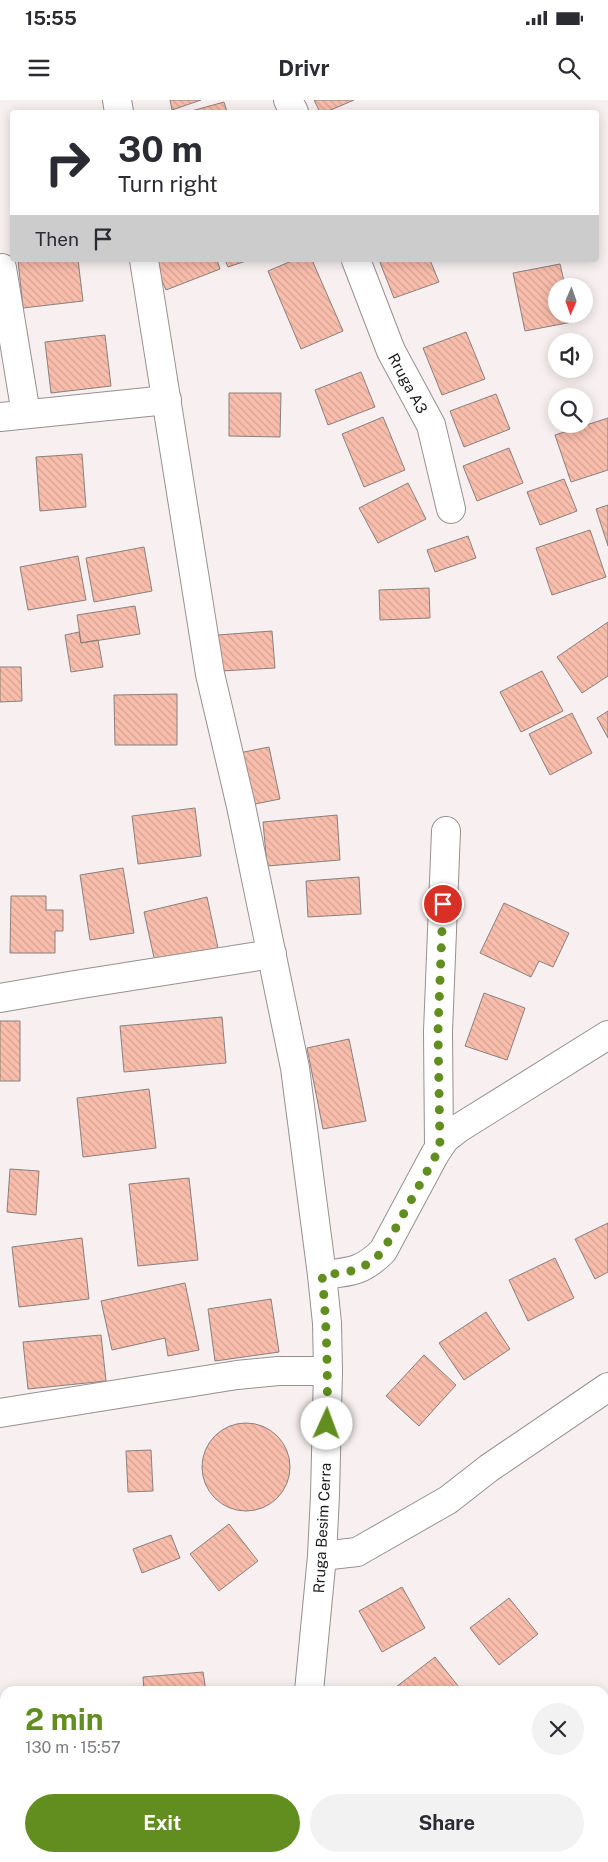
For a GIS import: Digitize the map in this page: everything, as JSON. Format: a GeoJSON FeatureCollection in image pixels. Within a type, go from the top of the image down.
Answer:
{"type":"FeatureCollection","features":[{"type":"Feature","properties":{"kind":"street","name":"Rruga Besim Cerra"},"geometry":{"type":"LineString","coordinates":[[144,262],[168,400],[210,674],[272,954],[295,1068],[322,1275],[328,1371],[322,1556],[309,1686]]}},
{"type":"Feature","properties":{"kind":"street","name":"Rruga A3"},"geometry":{"type":"LineString","coordinates":[[357,262],[391,351],[431,425],[451,509]]}},
{"type":"Feature","properties":{"kind":"street"},"geometry":{"type":"LineString","coordinates":[[2,268],[13,415],[168,400]]}},
{"type":"Feature","properties":{"kind":"street"},"geometry":{"type":"LineString","coordinates":[[440,1148],[438,1031],[446,831]]}},
{"type":"Feature","properties":{"kind":"street"},"geometry":{"type":"LineString","coordinates":[[0,998],[272,954]]}},
{"type":"Feature","properties":{"kind":"street"},"geometry":{"type":"LineString","coordinates":[[322,1275],[355,1272],[372,1262],[383,1251],[445,1139],[459,1128],[608,1035]]}},
{"type":"Feature","properties":{"kind":"street"},"geometry":{"type":"LineString","coordinates":[[0,1413],[237,1375],[278,1371],[328,1371]]}},
{"type":"Feature","properties":{"kind":"street"},"geometry":{"type":"LineString","coordinates":[[322,1556],[357,1552],[448,1500],[489,1468],[608,1388]]}},
{"type":"Feature","properties":{"kind":"building"},"geometry":{"type":"Polygon","coordinates":[[[170,100],[201,100],[172,110],[170,100]]]}},
{"type":"Feature","properties":{"kind":"building"},"geometry":{"type":"Polygon","coordinates":[[[314,100],[354,100],[331,110],[319,110],[314,100]]]}},
{"type":"Feature","properties":{"kind":"building"},"geometry":{"type":"Polygon","coordinates":[[[224,102],[226,110],[195,110],[224,102]]]}},
{"type":"Feature","properties":{"kind":"building"},"geometry":{"type":"Polygon","coordinates":[[[18,262],[78,262],[83,301],[23,308],[18,262]]]}},
{"type":"Feature","properties":{"kind":"building"},"geometry":{"type":"Polygon","coordinates":[[[154,262],[218,262],[220,269],[166,290],[154,262]]]}},
{"type":"Feature","properties":{"kind":"building"},"geometry":{"type":"Polygon","coordinates":[[[226,262],[243,262],[228,267],[226,262]]]}},
{"type":"Feature","properties":{"kind":"building"},"geometry":{"type":"Polygon","coordinates":[[[289,262],[313,262],[343,331],[301,349],[268,271],[289,262]]]}},
{"type":"Feature","properties":{"kind":"building"},"geometry":{"type":"Polygon","coordinates":[[[380,262],[431,262],[439,282],[394,298],[380,262]]]}},
{"type":"Feature","properties":{"kind":"building"},"geometry":{"type":"Polygon","coordinates":[[[560,264],[563,278],[548,278],[548,323],[567,323],[525,331],[513,273],[560,264]]]}},
{"type":"Feature","properties":{"kind":"building"},"geometry":{"type":"Polygon","coordinates":[[[466,332],[485,379],[442,395],[423,348],[466,332]]]}},
{"type":"Feature","properties":{"kind":"building"},"geometry":{"type":"Polygon","coordinates":[[[105,335],[111,386],[51,393],[45,342],[105,335]]]}},
{"type":"Feature","properties":{"kind":"building"},"geometry":{"type":"Polygon","coordinates":[[[361,372],[375,407],[328,425],[315,390],[361,372]]]}},
{"type":"Feature","properties":{"kind":"building"},"geometry":{"type":"Polygon","coordinates":[[[229,393],[281,393],[280,437],[229,436],[229,393]]]}},
{"type":"Feature","properties":{"kind":"building"},"geometry":{"type":"Polygon","coordinates":[[[496,394],[510,429],[464,447],[450,411],[496,394]]]}},
{"type":"Feature","properties":{"kind":"building"},"geometry":{"type":"Polygon","coordinates":[[[383,417],[405,470],[364,487],[342,434],[383,417]]]}},
{"type":"Feature","properties":{"kind":"building"},"geometry":{"type":"Polygon","coordinates":[[[608,418],[608,470],[571,482],[555,435],[561,433],[593,433],[593,423],[608,418]]]}},
{"type":"Feature","properties":{"kind":"building"},"geometry":{"type":"Polygon","coordinates":[[[509,448],[523,483],[477,501],[463,466],[509,448]]]}},
{"type":"Feature","properties":{"kind":"building"},"geometry":{"type":"Polygon","coordinates":[[[82,454],[86,507],[40,511],[36,457],[82,454]]]}},
{"type":"Feature","properties":{"kind":"building"},"geometry":{"type":"Polygon","coordinates":[[[564,479],[577,511],[540,525],[527,492],[564,479]]]}},
{"type":"Feature","properties":{"kind":"building"},"geometry":{"type":"Polygon","coordinates":[[[408,483],[426,519],[378,543],[359,508],[408,483]]]}},
{"type":"Feature","properties":{"kind":"building"},"geometry":{"type":"Polygon","coordinates":[[[608,505],[608,546],[596,509],[608,505]]]}},
{"type":"Feature","properties":{"kind":"building"},"geometry":{"type":"Polygon","coordinates":[[[590,530],[606,577],[552,595],[536,548],[590,530]]]}},
{"type":"Feature","properties":{"kind":"building"},"geometry":{"type":"Polygon","coordinates":[[[468,536],[476,558],[435,572],[427,550],[468,536]]]}},
{"type":"Feature","properties":{"kind":"building"},"geometry":{"type":"Polygon","coordinates":[[[144,547],[152,591],[94,602],[86,558],[144,547]]]}},
{"type":"Feature","properties":{"kind":"building"},"geometry":{"type":"Polygon","coordinates":[[[78,556],[86,600],[28,610],[20,567],[78,556]]]}},
{"type":"Feature","properties":{"kind":"building"},"geometry":{"type":"Polygon","coordinates":[[[429,588],[430,618],[380,620],[379,590],[429,588]]]}},
{"type":"Feature","properties":{"kind":"building"},"geometry":{"type":"Polygon","coordinates":[[[135,606],[140,634],[81,643],[77,615],[135,606]]]}},
{"type":"Feature","properties":{"kind":"building"},"geometry":{"type":"Polygon","coordinates":[[[608,622],[608,676],[582,693],[557,657],[608,622]]]}},
{"type":"Feature","properties":{"kind":"building"},"geometry":{"type":"Polygon","coordinates":[[[272,631],[275,668],[221,671],[218,635],[272,631]]]}},
{"type":"Feature","properties":{"kind":"building"},"geometry":{"type":"Polygon","coordinates":[[[79,632],[81,643],[98,640],[103,667],[71,672],[65,635],[79,632]]]}},
{"type":"Feature","properties":{"kind":"building"},"geometry":{"type":"Polygon","coordinates":[[[0,667],[21,667],[22,701],[0,702],[0,667]]]}},
{"type":"Feature","properties":{"kind":"building"},"geometry":{"type":"Polygon","coordinates":[[[542,671],[563,711],[521,732],[500,692],[542,671]]]}},
{"type":"Feature","properties":{"kind":"building"},"geometry":{"type":"Polygon","coordinates":[[[177,694],[177,745],[115,745],[114,695],[177,694]]]}},
{"type":"Feature","properties":{"kind":"building"},"geometry":{"type":"Polygon","coordinates":[[[608,711],[608,738],[597,718],[608,711]]]}},
{"type":"Feature","properties":{"kind":"building"},"geometry":{"type":"Polygon","coordinates":[[[572,713],[592,753],[550,775],[529,734],[572,713]]]}},
{"type":"Feature","properties":{"kind":"building"},"geometry":{"type":"Polygon","coordinates":[[[269,747],[280,799],[250,805],[239,753],[269,747]]]}},
{"type":"Feature","properties":{"kind":"building"},"geometry":{"type":"Polygon","coordinates":[[[195,808],[201,856],[138,864],[132,816],[195,808]]]}},
{"type":"Feature","properties":{"kind":"building"},"geometry":{"type":"Polygon","coordinates":[[[337,815],[340,860],[267,866],[263,822],[337,815]]]}},
{"type":"Feature","properties":{"kind":"building"},"geometry":{"type":"Polygon","coordinates":[[[123,868],[134,933],[90,940],[80,875],[123,868]]]}},
{"type":"Feature","properties":{"kind":"building"},"geometry":{"type":"Polygon","coordinates":[[[359,877],[361,914],[308,917],[306,881],[359,877]]]}},
{"type":"Feature","properties":{"kind":"building"},"geometry":{"type":"Polygon","coordinates":[[[11,896],[46,896],[46,910],[63,910],[63,931],[55,931],[55,953],[10,953],[11,896]]]}},
{"type":"Feature","properties":{"kind":"building"},"geometry":{"type":"Polygon","coordinates":[[[207,897],[218,948],[155,962],[144,912],[207,897]]]}},
{"type":"Feature","properties":{"kind":"building"},"geometry":{"type":"Polygon","coordinates":[[[504,903],[569,933],[553,967],[539,961],[531,977],[480,953],[504,903]]]}},
{"type":"Feature","properties":{"kind":"building"},"geometry":{"type":"Polygon","coordinates":[[[484,993],[525,1008],[507,1060],[465,1046],[484,993]]]}},
{"type":"Feature","properties":{"kind":"building"},"geometry":{"type":"Polygon","coordinates":[[[222,1017],[226,1063],[124,1072],[120,1026],[222,1017]]]}},
{"type":"Feature","properties":{"kind":"building"},"geometry":{"type":"Polygon","coordinates":[[[0,1021],[20,1021],[20,1081],[0,1081],[0,1021]]]}},
{"type":"Feature","properties":{"kind":"building"},"geometry":{"type":"Polygon","coordinates":[[[349,1039],[366,1121],[323,1129],[307,1048],[349,1039]]]}},
{"type":"Feature","properties":{"kind":"building"},"geometry":{"type":"Polygon","coordinates":[[[149,1089],[156,1148],[83,1157],[77,1098],[149,1089]]]}},
{"type":"Feature","properties":{"kind":"building"},"geometry":{"type":"Polygon","coordinates":[[[10,1169],[39,1171],[36,1215],[7,1212],[10,1169]]]}},
{"type":"Feature","properties":{"kind":"building"},"geometry":{"type":"Polygon","coordinates":[[[189,1178],[198,1260],[138,1266],[129,1184],[189,1178]]]}},
{"type":"Feature","properties":{"kind":"building"},"geometry":{"type":"Polygon","coordinates":[[[608,1223],[608,1272],[595,1279],[575,1239],[608,1223]]]}},
{"type":"Feature","properties":{"kind":"building"},"geometry":{"type":"Polygon","coordinates":[[[82,1238],[89,1299],[19,1307],[12,1247],[82,1238]]]}},
{"type":"Feature","properties":{"kind":"building"},"geometry":{"type":"Polygon","coordinates":[[[555,1258],[574,1298],[528,1321],[509,1280],[555,1258]]]}},
{"type":"Feature","properties":{"kind":"building"},"geometry":{"type":"Polygon","coordinates":[[[185,1283],[199,1350],[168,1356],[165,1338],[112,1350],[101,1301],[185,1283]]]}},
{"type":"Feature","properties":{"kind":"building"},"geometry":{"type":"Polygon","coordinates":[[[271,1299],[279,1352],[215,1361],[208,1309],[271,1299]]]}},
{"type":"Feature","properties":{"kind":"building"},"geometry":{"type":"Polygon","coordinates":[[[486,1312],[510,1349],[464,1380],[439,1343],[486,1312]]]}},
{"type":"Feature","properties":{"kind":"building"},"geometry":{"type":"Polygon","coordinates":[[[101,1335],[106,1381],[28,1389],[23,1342],[101,1335]]]}},
{"type":"Feature","properties":{"kind":"building"},"geometry":{"type":"Polygon","coordinates":[[[424,1355],[456,1385],[419,1426],[386,1396],[424,1355]]]}},
{"type":"Feature","properties":{"kind":"building"},"geometry":{"type":"Polygon","coordinates":[[[246,1423],[263,1427],[277,1436],[286,1450],[290,1467],[286,1484],[277,1498],[263,1507],[246,1511],[229,1507],[215,1498],[206,1484],[202,1467],[206,1450],[215,1436],[229,1427],[246,1423]]]}},
{"type":"Feature","properties":{"kind":"building"},"geometry":{"type":"Polygon","coordinates":[[[151,1450],[153,1491],[128,1492],[126,1451],[151,1450]]]}},
{"type":"Feature","properties":{"kind":"building"},"geometry":{"type":"Polygon","coordinates":[[[229,1524],[258,1561],[219,1591],[190,1554],[229,1524]]]}},
{"type":"Feature","properties":{"kind":"building"},"geometry":{"type":"Polygon","coordinates":[[[171,1535],[180,1558],[142,1573],[133,1549],[171,1535]]]}},
{"type":"Feature","properties":{"kind":"building"},"geometry":{"type":"Polygon","coordinates":[[[402,1587],[425,1628],[382,1652],[359,1611],[402,1587]]]}},
{"type":"Feature","properties":{"kind":"building"},"geometry":{"type":"Polygon","coordinates":[[[509,1598],[538,1634],[499,1665],[470,1628],[509,1598]]]}},
{"type":"Feature","properties":{"kind":"building"},"geometry":{"type":"Polygon","coordinates":[[[435,1657],[458,1686],[397,1686],[435,1657]]]}},
{"type":"Feature","properties":{"kind":"building"},"geometry":{"type":"Polygon","coordinates":[[[203,1672],[205,1686],[144,1686],[143,1677],[203,1672]]]}},
{"type":"Feature","properties":{"kind":"route"},"geometry":{"type":"LineString","coordinates":[[327,1424],[328,1371],[322,1275],[355,1272],[372,1262],[383,1251],[440,1148],[438,1031],[443,904]]}}]}
